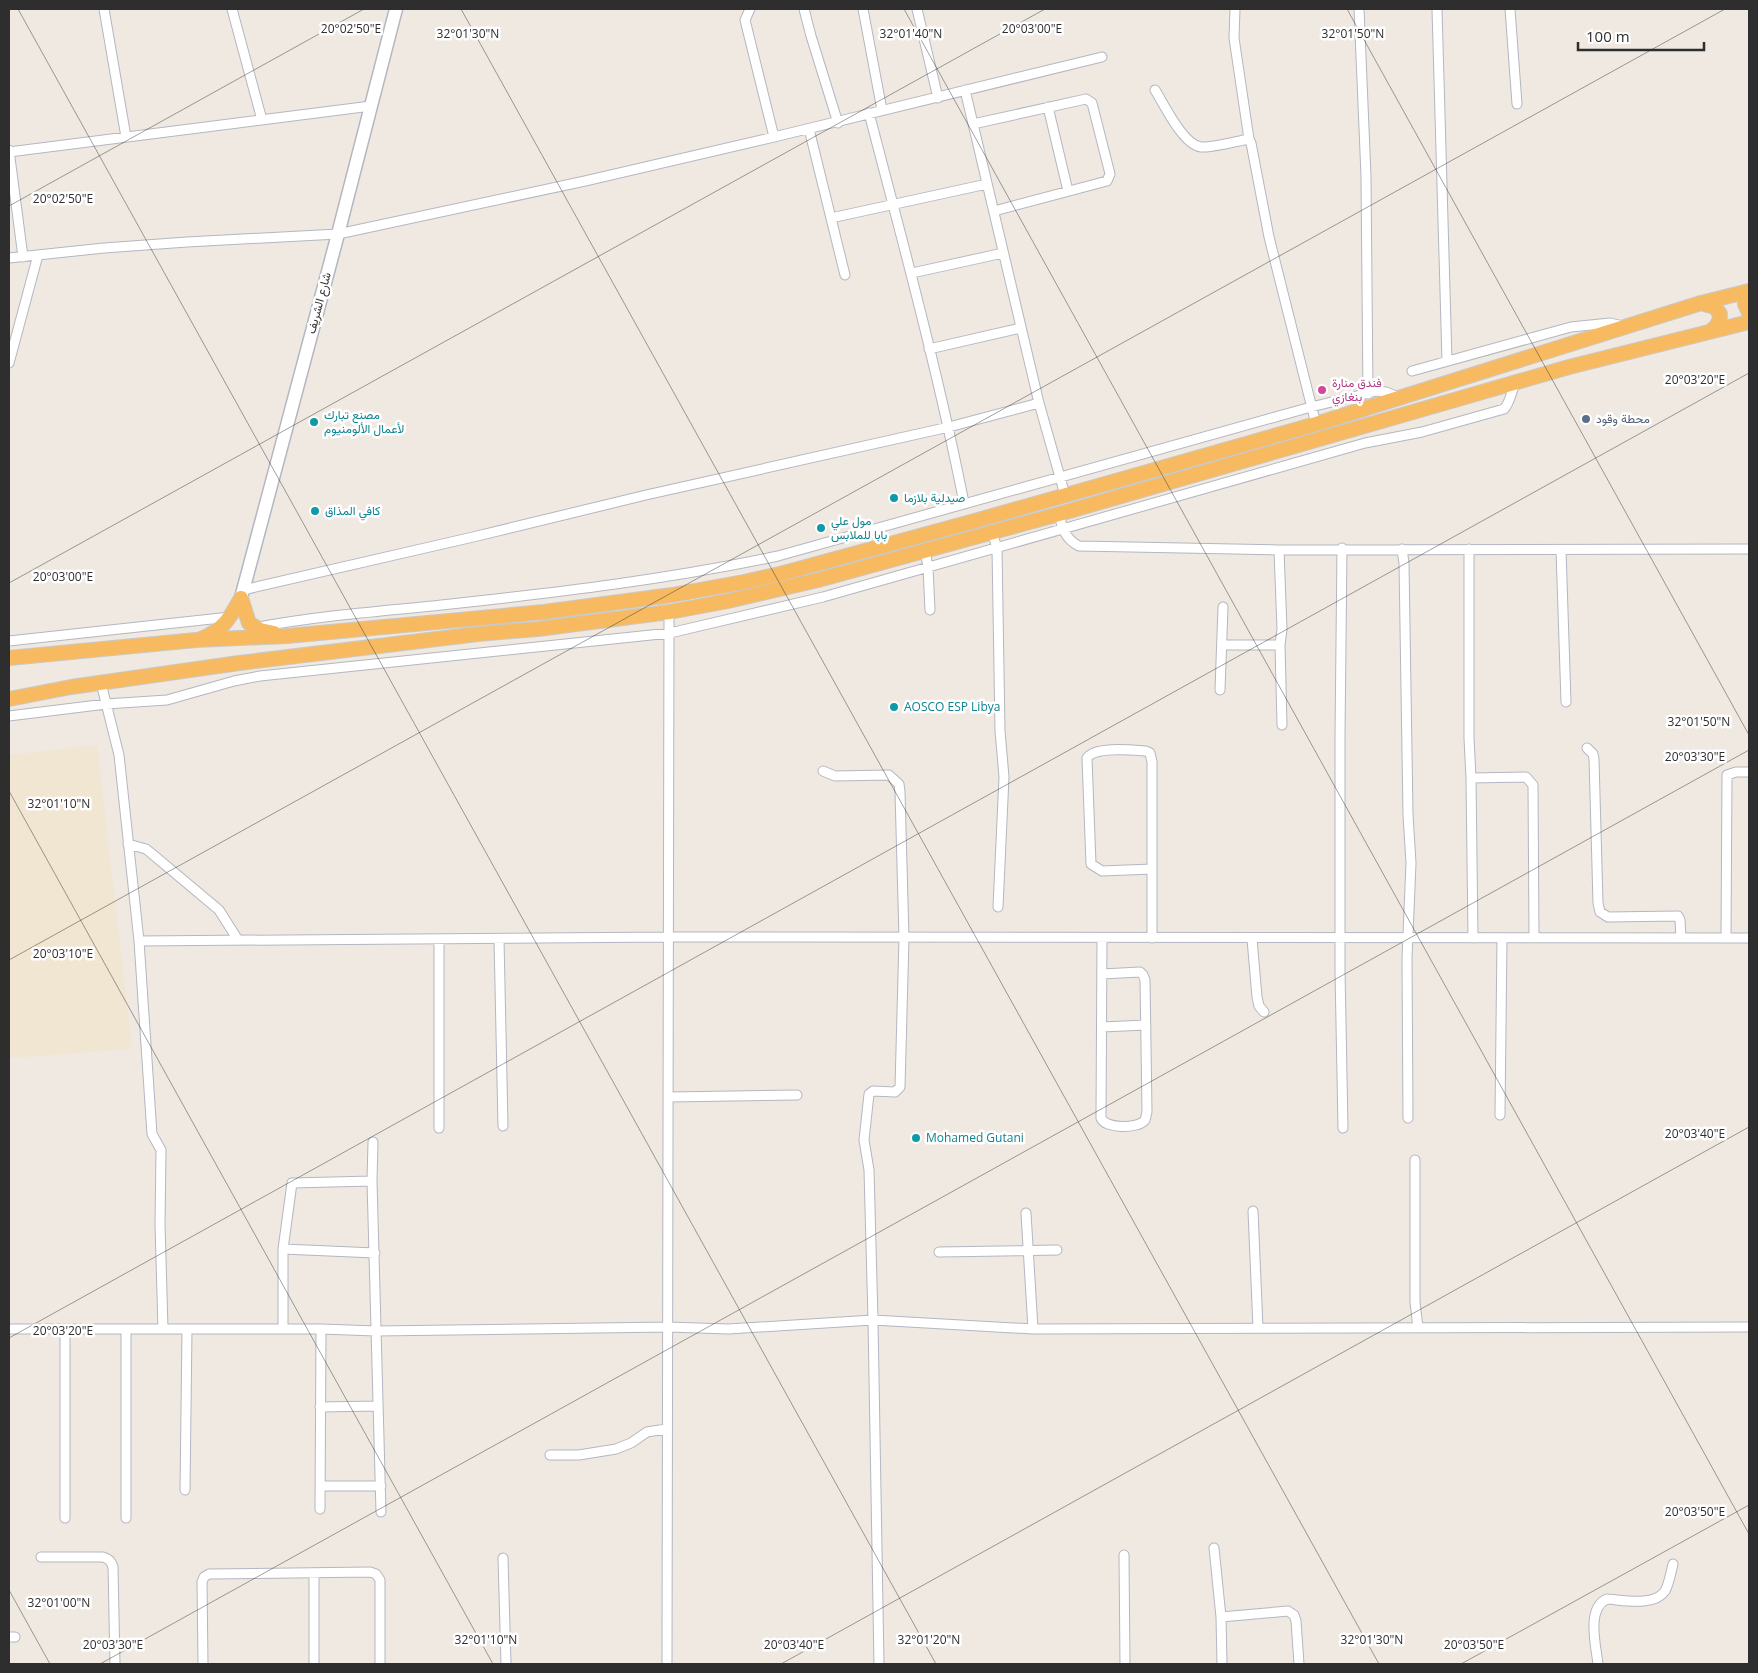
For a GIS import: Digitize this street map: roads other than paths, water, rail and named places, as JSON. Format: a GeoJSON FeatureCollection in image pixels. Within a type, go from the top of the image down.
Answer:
{"type":"FeatureCollection","features":[{"type":"Feature","properties":{"kind":"highway"},"geometry":{"type":"LineString","coordinates":[[9,658],[196,640],[287,636],[544,612],[672,595],[780,574],[1316,424],[1701,303],[1749,291]]}},
{"type":"Feature","properties":{"kind":"highway"},"geometry":{"type":"LineString","coordinates":[[1749,296],[1746,304],[1749,313]]}},
{"type":"Feature","properties":{"kind":"highway"},"geometry":{"type":"LineString","coordinates":[[1701,303],[1715,307],[1720,314],[1715,328],[1708,332]]}},
{"type":"Feature","properties":{"kind":"highway"},"geometry":{"type":"LineString","coordinates":[[9,699],[101,683],[307,654],[538,629],[668,612],[818,580],[1059,514],[1570,367],[1749,322]]}},
{"type":"Feature","properties":{"kind":"highway"},"geometry":{"type":"LineString","coordinates":[[196,640],[217,631],[230,616],[242,594]]}},
{"type":"Feature","properties":{"kind":"highway"},"geometry":{"type":"LineString","coordinates":[[242,594],[248,624],[254,628],[287,636]]}},
{"type":"Feature","properties":{"kind":"main road","name":"شارع الشريف"},"geometry":{"type":"LineString","coordinates":[[242,594],[396,9]]}},
{"type":"Feature","properties":{"kind":"street"},"geometry":{"type":"LineString","coordinates":[[104,9],[126,137]]}},
{"type":"Feature","properties":{"kind":"street"},"geometry":{"type":"LineString","coordinates":[[232,9],[262,120]]}},
{"type":"Feature","properties":{"kind":"street"},"geometry":{"type":"LineString","coordinates":[[750,9],[745,20],[774,138]]}},
{"type":"Feature","properties":{"kind":"street"},"geometry":{"type":"LineString","coordinates":[[804,9],[838,123]]}},
{"type":"Feature","properties":{"kind":"street"},"geometry":{"type":"LineString","coordinates":[[864,9],[882,110]]}},
{"type":"Feature","properties":{"kind":"street"},"geometry":{"type":"LineString","coordinates":[[917,9],[938,98]]}},
{"type":"Feature","properties":{"kind":"street"},"geometry":{"type":"LineString","coordinates":[[1235,9],[1234,38],[1249,140],[1268,237],[1316,424]]}},
{"type":"Feature","properties":{"kind":"street"},"geometry":{"type":"LineString","coordinates":[[1358,9],[1366,176],[1368,394]]}},
{"type":"Feature","properties":{"kind":"street"},"geometry":{"type":"LineString","coordinates":[[1437,9],[1447,361]]}},
{"type":"Feature","properties":{"kind":"street"},"geometry":{"type":"LineString","coordinates":[[1510,9],[1516,104]]}},
{"type":"Feature","properties":{"kind":"street"},"geometry":{"type":"LineString","coordinates":[[9,258],[187,242],[338,234],[774,138],[1102,57]]}},
{"type":"Feature","properties":{"kind":"street"},"geometry":{"type":"LineString","coordinates":[[965,90],[1039,403],[1065,495]]}},
{"type":"Feature","properties":{"kind":"street"},"geometry":{"type":"LineString","coordinates":[[1155,90],[1179,129],[1191,143],[1201,147],[1249,140]]}},
{"type":"Feature","properties":{"kind":"street"},"geometry":{"type":"LineString","coordinates":[[973,124],[1086,99],[1089,100],[1092,103],[1110,174],[1106,181],[994,211]]}},
{"type":"Feature","properties":{"kind":"street"},"geometry":{"type":"LineString","coordinates":[[23,256],[9,151],[371,106]]}},
{"type":"Feature","properties":{"kind":"street"},"geometry":{"type":"LineString","coordinates":[[1048,107],[1068,191]]}},
{"type":"Feature","properties":{"kind":"street"},"geometry":{"type":"LineString","coordinates":[[870,113],[912,273],[949,427],[964,503]]}},
{"type":"Feature","properties":{"kind":"street"},"geometry":{"type":"LineString","coordinates":[[809,129],[845,275]]}},
{"type":"Feature","properties":{"kind":"street"},"geometry":{"type":"LineString","coordinates":[[831,218],[987,184]]}},
{"type":"Feature","properties":{"kind":"street"},"geometry":{"type":"LineString","coordinates":[[912,273],[1003,253]]}},
{"type":"Feature","properties":{"kind":"street"},"geometry":{"type":"LineString","coordinates":[[9,363],[12,334],[38,255]]}},
{"type":"Feature","properties":{"kind":"street"},"geometry":{"type":"LineString","coordinates":[[1412,371],[1570,327],[1610,323],[1628,327]]}},
{"type":"Feature","properties":{"kind":"street"},"geometry":{"type":"LineString","coordinates":[[929,349],[1021,328]]}},
{"type":"Feature","properties":{"kind":"street"},"geometry":{"type":"LineString","coordinates":[[9,716],[106,704],[167,700],[234,681],[260,676],[670,633],[823,597],[1366,443],[1422,432],[1504,410],[1508,405],[1515,384]]}},
{"type":"Feature","properties":{"kind":"street"},"geometry":{"type":"LineString","coordinates":[[254,628],[295,620],[474,601],[660,578],[716,569],[778,556],[1311,407],[1377,391],[1386,392],[1398,397]]}},
{"type":"Feature","properties":{"kind":"street"},"geometry":{"type":"LineString","coordinates":[[242,594],[646,495],[949,427],[1039,403]]}},
{"type":"Feature","properties":{"kind":"street"},"geometry":{"type":"LineString","coordinates":[[1059,514],[1062,530],[1071,541],[1079,546],[1279,550],[1342,548],[1749,549]]}},
{"type":"Feature","properties":{"kind":"street"},"geometry":{"type":"LineString","coordinates":[[922,515],[926,533]]}},
{"type":"Feature","properties":{"kind":"street"},"geometry":{"type":"LineString","coordinates":[[992,532],[997,548],[1000,731],[1004,777],[998,907]]}},
{"type":"Feature","properties":{"kind":"street"},"geometry":{"type":"LineString","coordinates":[[1342,548],[1340,736],[1343,1128]]}},
{"type":"Feature","properties":{"kind":"street"},"geometry":{"type":"LineString","coordinates":[[1402,549],[1404,563],[1408,815],[1411,863],[1408,937],[1408,1118]]}},
{"type":"Feature","properties":{"kind":"street"},"geometry":{"type":"LineString","coordinates":[[1469,549],[1469,738],[1473,938]]}},
{"type":"Feature","properties":{"kind":"street"},"geometry":{"type":"LineString","coordinates":[[925,550],[928,567],[930,610]]}},
{"type":"Feature","properties":{"kind":"street"},"geometry":{"type":"LineString","coordinates":[[1279,550],[1282,629],[1280,645],[1282,725]]}},
{"type":"Feature","properties":{"kind":"street"},"geometry":{"type":"LineString","coordinates":[[1561,550],[1566,702]]}},
{"type":"Feature","properties":{"kind":"street"},"geometry":{"type":"LineString","coordinates":[[865,567],[869,584]]}},
{"type":"Feature","properties":{"kind":"street"},"geometry":{"type":"LineString","coordinates":[[818,580],[823,597]]}},
{"type":"Feature","properties":{"kind":"street"},"geometry":{"type":"LineString","coordinates":[[1220,690],[1223,607]]}},
{"type":"Feature","properties":{"kind":"street"},"geometry":{"type":"LineString","coordinates":[[666,1664],[670,633],[668,612]]}},
{"type":"Feature","properties":{"kind":"street"},"geometry":{"type":"LineString","coordinates":[[9,641],[230,616]]}},
{"type":"Feature","properties":{"kind":"street"},"geometry":{"type":"LineString","coordinates":[[1223,645],[1280,645]]}},
{"type":"Feature","properties":{"kind":"street"},"geometry":{"type":"LineString","coordinates":[[101,683],[119,755],[139,941],[152,1134],[161,1150],[160,1224],[163,1329]]}},
{"type":"Feature","properties":{"kind":"street"},"geometry":{"type":"LineString","coordinates":[[1587,748],[1593,754],[1594,759],[1598,903],[1600,912],[1608,916],[1678,916],[1681,938]]}},
{"type":"Feature","properties":{"kind":"street"},"geometry":{"type":"LineString","coordinates":[[1152,869],[1102,871],[1091,864],[1087,758],[1091,752],[1100,750],[1136,750],[1150,753],[1152,762],[1152,869],[1152,938]]}},
{"type":"Feature","properties":{"kind":"street"},"geometry":{"type":"LineString","coordinates":[[824,772],[835,776],[889,774],[899,784],[904,938],[900,1087],[895,1092],[873,1091],[870,1094],[864,1140],[868,1170],[873,1320],[879,1664]]}},
{"type":"Feature","properties":{"kind":"street"},"geometry":{"type":"LineString","coordinates":[[1726,938],[1727,775],[1736,772],[1749,772]]}},
{"type":"Feature","properties":{"kind":"street"},"geometry":{"type":"LineString","coordinates":[[1471,778],[1526,777],[1533,785],[1534,938]]}},
{"type":"Feature","properties":{"kind":"street"},"geometry":{"type":"LineString","coordinates":[[128,844],[146,849],[220,910],[238,940]]}},
{"type":"Feature","properties":{"kind":"street"},"geometry":{"type":"LineString","coordinates":[[139,941],[668,937],[1749,938]]}},
{"type":"Feature","properties":{"kind":"street"},"geometry":{"type":"LineString","coordinates":[[1102,938],[1102,974],[1102,1121],[1114,1126],[1133,1126],[1140,1124],[1145,1119],[1147,1112],[1145,980],[1140,972],[1102,974]]}},
{"type":"Feature","properties":{"kind":"street"},"geometry":{"type":"LineString","coordinates":[[1500,1115],[1502,938]]}},
{"type":"Feature","properties":{"kind":"street"},"geometry":{"type":"LineString","coordinates":[[439,939],[439,1128]]}},
{"type":"Feature","properties":{"kind":"street"},"geometry":{"type":"LineString","coordinates":[[500,939],[503,1126]]}},
{"type":"Feature","properties":{"kind":"street"},"geometry":{"type":"LineString","coordinates":[[1252,939],[1257,997],[1259,1006],[1264,1012]]}},
{"type":"Feature","properties":{"kind":"street"},"geometry":{"type":"LineString","coordinates":[[1102,1027],[1146,1025]]}},
{"type":"Feature","properties":{"kind":"street"},"geometry":{"type":"LineString","coordinates":[[669,1097],[797,1095]]}},
{"type":"Feature","properties":{"kind":"street"},"geometry":{"type":"LineString","coordinates":[[373,1142],[372,1181],[381,1512]]}},
{"type":"Feature","properties":{"kind":"street"},"geometry":{"type":"LineString","coordinates":[[1415,1160],[1415,1302],[1418,1328]]}},
{"type":"Feature","properties":{"kind":"street"},"geometry":{"type":"LineString","coordinates":[[283,1329],[284,1249],[292,1183],[372,1181]]}},
{"type":"Feature","properties":{"kind":"street"},"geometry":{"type":"LineString","coordinates":[[1253,1210],[1258,1328]]}},
{"type":"Feature","properties":{"kind":"street"},"geometry":{"type":"LineString","coordinates":[[1026,1213],[1033,1329]]}},
{"type":"Feature","properties":{"kind":"street"},"geometry":{"type":"LineString","coordinates":[[284,1249],[375,1253]]}},
{"type":"Feature","properties":{"kind":"street"},"geometry":{"type":"LineString","coordinates":[[939,1252],[1056,1250]]}},
{"type":"Feature","properties":{"kind":"street"},"geometry":{"type":"LineString","coordinates":[[9,1329],[320,1329],[376,1331],[668,1327],[728,1328],[873,1320],[1033,1329],[1749,1327]]}},
{"type":"Feature","properties":{"kind":"street"},"geometry":{"type":"LineString","coordinates":[[65,1329],[65,1518]]}},
{"type":"Feature","properties":{"kind":"street"},"geometry":{"type":"LineString","coordinates":[[126,1329],[126,1518]]}},
{"type":"Feature","properties":{"kind":"street"},"geometry":{"type":"LineString","coordinates":[[185,1490],[187,1329]]}},
{"type":"Feature","properties":{"kind":"street"},"geometry":{"type":"LineString","coordinates":[[320,1329],[320,1509]]}},
{"type":"Feature","properties":{"kind":"street"},"geometry":{"type":"LineString","coordinates":[[320,1407],[378,1406]]}},
{"type":"Feature","properties":{"kind":"street"},"geometry":{"type":"LineString","coordinates":[[550,1455],[579,1455],[607,1451],[630,1443],[652,1430],[666,1429]]}},
{"type":"Feature","properties":{"kind":"street"},"geometry":{"type":"LineString","coordinates":[[320,1486],[381,1486]]}},
{"type":"Feature","properties":{"kind":"street"},"geometry":{"type":"LineString","coordinates":[[1214,1548],[1221,1617],[1222,1664]]}},
{"type":"Feature","properties":{"kind":"street"},"geometry":{"type":"LineString","coordinates":[[1124,1555],[1125,1664]]}},
{"type":"Feature","properties":{"kind":"street"},"geometry":{"type":"LineString","coordinates":[[41,1558],[103,1557],[111,1562],[113,1567],[115,1664]]}},
{"type":"Feature","properties":{"kind":"street"},"geometry":{"type":"LineString","coordinates":[[503,1558],[506,1664]]}},
{"type":"Feature","properties":{"kind":"street"},"geometry":{"type":"LineString","coordinates":[[1598,1664],[1593,1618],[1601,1602],[1607,1600],[1648,1601],[1658,1598],[1665,1591],[1673,1564]]}},
{"type":"Feature","properties":{"kind":"street"},"geometry":{"type":"LineString","coordinates":[[203,1664],[202,1582],[204,1577],[215,1573],[370,1572],[376,1574],[380,1580],[380,1664]]}},
{"type":"Feature","properties":{"kind":"street"},"geometry":{"type":"LineString","coordinates":[[314,1573],[314,1664]]}},
{"type":"Feature","properties":{"kind":"street"},"geometry":{"type":"LineString","coordinates":[[1221,1617],[1288,1611],[1294,1615],[1296,1621],[1299,1664]]}},
{"type":"Feature","properties":{"kind":"place","name":"فندق منارة بنغازي"},"geometry":{"type":"Point","coordinates":[1322,390]}},
{"type":"Feature","properties":{"kind":"place","name":"محطة وقود"},"geometry":{"type":"Point","coordinates":[1586,419]}},
{"type":"Feature","properties":{"kind":"place","name":"مصنع تبارك لأعمال الألومنيوم"},"geometry":{"type":"Point","coordinates":[314,422]}},
{"type":"Feature","properties":{"kind":"place","name":"صيدلية بلازما"},"geometry":{"type":"Point","coordinates":[894,498]}},
{"type":"Feature","properties":{"kind":"place","name":"كافي المذاق"},"geometry":{"type":"Point","coordinates":[315,511]}},
{"type":"Feature","properties":{"kind":"place","name":"مول علي بابا للملابس"},"geometry":{"type":"Point","coordinates":[821,528]}},
{"type":"Feature","properties":{"kind":"place","name":"AOSCO ESP Libya"},"geometry":{"type":"Point","coordinates":[894,707]}},
{"type":"Feature","properties":{"kind":"place","name":"Mohamed Gutani"},"geometry":{"type":"Point","coordinates":[916,1138]}}]}
